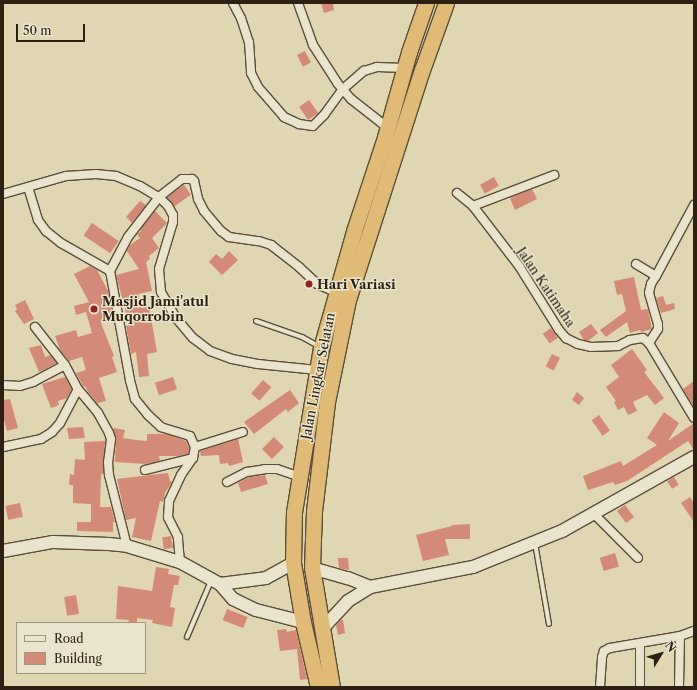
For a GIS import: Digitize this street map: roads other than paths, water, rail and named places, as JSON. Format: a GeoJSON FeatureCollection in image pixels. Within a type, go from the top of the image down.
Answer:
{"type":"FeatureCollection","features":[{"type":"Feature","properties":{"kind":"highway","name":"Jalan Lingkar Selatan"},"geometry":{"type":"LineString","coordinates":[[318,687],[293,564],[294,512],[321,348],[354,231],[388,128],[426,3]]}},
{"type":"Feature","properties":{"kind":"highway","name":"Jalan Lingkar Selatan"},"geometry":{"type":"LineString","coordinates":[[332,687],[312,568],[314,511],[327,402],[348,300],[369,239],[420,77],[446,3]]}},
{"type":"Feature","properties":{"kind":"highway"},"geometry":{"type":"LineString","coordinates":[[321,348],[337,353]]}},
{"type":"Feature","properties":{"kind":"street"},"geometry":{"type":"LineString","coordinates":[[232,3],[249,42],[252,74],[258,87],[284,117],[299,124],[313,126],[324,115],[343,89],[364,71],[377,67],[405,68]]}},
{"type":"Feature","properties":{"kind":"street"},"geometry":{"type":"LineString","coordinates":[[298,3],[313,45],[343,89],[351,99],[388,128]]}},
{"type":"Feature","properties":{"kind":"street"},"geometry":{"type":"LineString","coordinates":[[3,194],[66,176],[96,174],[116,176],[140,186],[159,197],[168,206],[173,215],[173,222],[159,269],[161,292],[176,318],[193,338],[210,351],[232,359],[258,364],[317,370]]}},
{"type":"Feature","properties":{"kind":"street"},"geometry":{"type":"LineString","coordinates":[[473,206],[554,175]]}},
{"type":"Feature","properties":{"kind":"street"},"geometry":{"type":"LineString","coordinates":[[180,562],[178,537],[168,517],[170,500],[181,475],[193,458],[195,446],[190,436],[161,427],[148,415],[135,399],[130,380],[110,271],[132,232],[159,197],[182,179],[194,181],[198,199],[204,211],[229,237],[259,241],[271,245],[299,267],[317,284],[336,292]]}},
{"type":"Feature","properties":{"kind":"street"},"geometry":{"type":"LineString","coordinates":[[28,187],[38,220],[51,237],[110,271]]}},
{"type":"Feature","properties":{"kind":"street","name":"Jalan Katimaha"},"geometry":{"type":"LineString","coordinates":[[458,194],[473,206],[519,266],[559,330],[566,338],[591,348],[618,346],[636,338],[643,338],[649,343]]}},
{"type":"Feature","properties":{"kind":"street"},"geometry":{"type":"LineString","coordinates":[[694,206],[651,284],[649,293],[658,324],[658,329],[649,343],[694,418]]}},
{"type":"Feature","properties":{"kind":"street"},"geometry":{"type":"LineString","coordinates":[[636,264],[656,276]]}},
{"type":"Feature","properties":{"kind":"street"},"geometry":{"type":"LineString","coordinates":[[34,327],[65,365],[78,389],[102,419],[111,439],[108,462],[109,475],[127,546]]}},
{"type":"Feature","properties":{"kind":"street"},"geometry":{"type":"LineString","coordinates":[[3,385],[20,386],[33,382],[65,365]]}},
{"type":"Feature","properties":{"kind":"street"},"geometry":{"type":"LineString","coordinates":[[3,447],[41,439],[52,432],[60,423],[78,389]]}},
{"type":"Feature","properties":{"kind":"street"},"geometry":{"type":"LineString","coordinates":[[195,446],[243,432]]}},
{"type":"Feature","properties":{"kind":"street"},"geometry":{"type":"LineString","coordinates":[[322,628],[348,600],[370,587],[474,567],[535,542],[594,514],[694,457]]}},
{"type":"Feature","properties":{"kind":"street"},"geometry":{"type":"LineString","coordinates":[[145,470],[179,463],[193,458]]}},
{"type":"Feature","properties":{"kind":"street"},"geometry":{"type":"LineString","coordinates":[[227,482],[247,472],[265,469],[277,469],[300,477]]}},
{"type":"Feature","properties":{"kind":"street"},"geometry":{"type":"LineString","coordinates":[[594,514],[638,558]]}},
{"type":"Feature","properties":{"kind":"street"},"geometry":{"type":"LineString","coordinates":[[3,551],[53,542],[127,546],[180,562],[216,582],[233,599],[256,610],[304,622]]}},
{"type":"Feature","properties":{"kind":"street"},"geometry":{"type":"LineString","coordinates":[[216,582],[266,578],[293,564]]}},
{"type":"Feature","properties":{"kind":"street"},"geometry":{"type":"LineString","coordinates":[[312,568],[348,578],[370,587]]}},
{"type":"Feature","properties":{"kind":"street"},"geometry":{"type":"LineString","coordinates":[[600,687],[602,657],[604,651],[610,648],[680,636],[694,631]]}},
{"type":"Feature","properties":{"kind":"street"},"geometry":{"type":"LineString","coordinates":[[679,687],[680,636]]}},
{"type":"Feature","properties":{"kind":"street"},"geometry":{"type":"LineString","coordinates":[[640,644],[640,687]]}},
{"type":"Feature","properties":{"kind":"lane"},"geometry":{"type":"LineString","coordinates":[[256,321],[302,337],[321,348]]}},
{"type":"Feature","properties":{"kind":"lane"},"geometry":{"type":"LineString","coordinates":[[535,542],[549,624]]}},
{"type":"Feature","properties":{"kind":"lane"},"geometry":{"type":"LineString","coordinates":[[188,637],[203,596],[216,582]]}},
{"type":"Feature","properties":{"kind":"place","name":"Hari Variasi"},"geometry":{"type":"Point","coordinates":[309,284]}},
{"type":"Feature","properties":{"kind":"place","name":"Masjid Jami'atul Muqorrobin"},"geometry":{"type":"Point","coordinates":[94,309]}}]}
